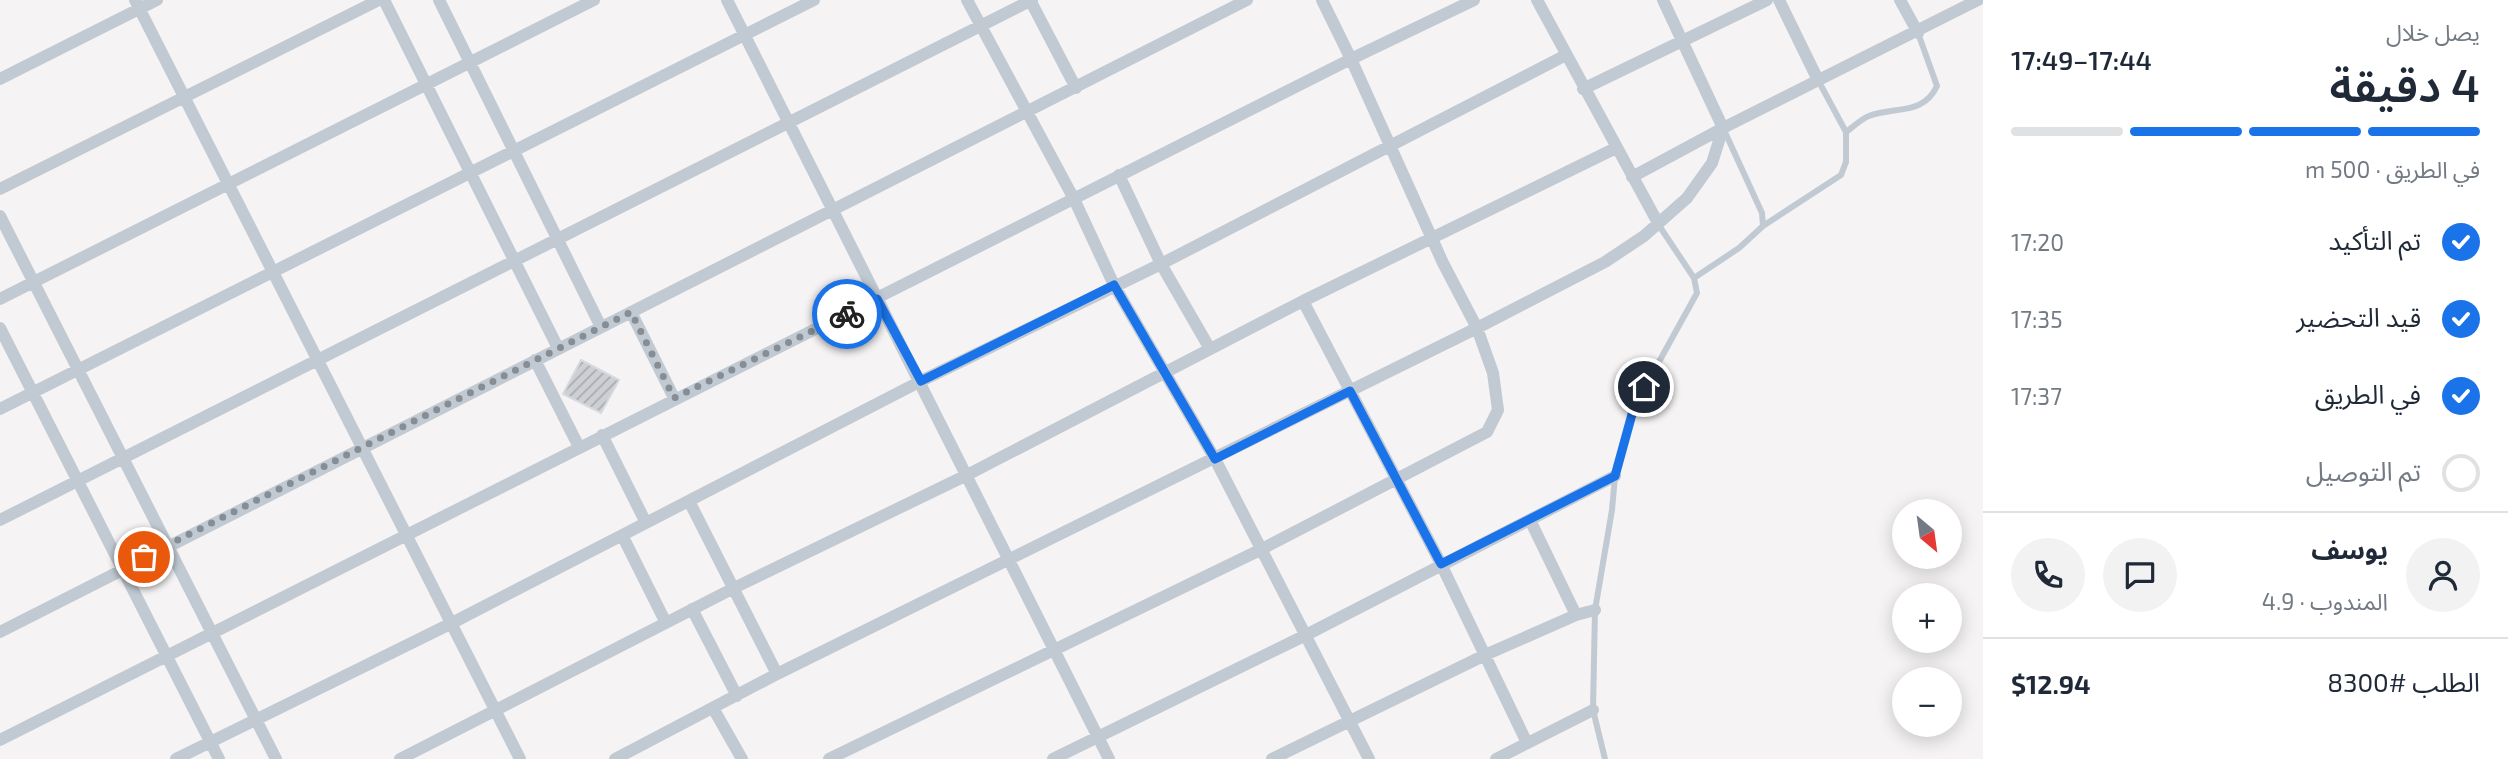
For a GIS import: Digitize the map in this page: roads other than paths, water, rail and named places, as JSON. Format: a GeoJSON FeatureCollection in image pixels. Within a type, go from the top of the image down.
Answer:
{"type":"FeatureCollection","features":[{"type":"Feature","properties":{"kind":"street"},"geometry":{"type":"LineString","coordinates":[[0,79],[137,4],[157,0]]}},
{"type":"Feature","properties":{"kind":"street"},"geometry":{"type":"LineString","coordinates":[[0,189],[381,0],[558,348]]}},
{"type":"Feature","properties":{"kind":"street"},"geometry":{"type":"LineString","coordinates":[[439,0],[601,327]]}},
{"type":"Feature","properties":{"kind":"street"},"geometry":{"type":"LineString","coordinates":[[0,299],[594,0]]}},
{"type":"Feature","properties":{"kind":"street"},"geometry":{"type":"LineString","coordinates":[[727,0],[1109,759]]}},
{"type":"Feature","properties":{"kind":"street"},"geometry":{"type":"LineString","coordinates":[[0,409],[814,0]]}},
{"type":"Feature","properties":{"kind":"street"},"geometry":{"type":"LineString","coordinates":[[967,0],[1074,199],[1114,285],[1215,459],[1369,759]]}},
{"type":"Feature","properties":{"kind":"street"},"geometry":{"type":"LineString","coordinates":[[0,520],[1031,0],[1076,88]]}},
{"type":"Feature","properties":{"kind":"street"},"geometry":{"type":"LineString","coordinates":[[0,632],[121,568],[1247,0]]}},
{"type":"Feature","properties":{"kind":"street"},"geometry":{"type":"LineString","coordinates":[[830,759],[1262,549],[1487,432],[1498,410],[1493,373],[1478,328],[1432,237],[1322,0]]}},
{"type":"Feature","properties":{"kind":"street"},"geometry":{"type":"LineString","coordinates":[[0,740],[674,398],[1474,0]]}},
{"type":"Feature","properties":{"kind":"street"},"geometry":{"type":"LineString","coordinates":[[615,759],[778,674],[1478,328],[1605,262],[1658,223],[1702,181],[1723,128],[1663,0]]}},
{"type":"Feature","properties":{"kind":"street"},"geometry":{"type":"LineString","coordinates":[[1583,89],[1767,0]]}},
{"type":"Feature","properties":{"kind":"street"},"geometry":{"type":"LineString","coordinates":[[1779,0],[1818,80]]}},
{"type":"Feature","properties":{"kind":"street"},"geometry":{"type":"LineString","coordinates":[[1900,0],[1918,33]]}},
{"type":"Feature","properties":{"kind":"street"},"geometry":{"type":"LineString","coordinates":[[1632,177],[1723,128],[1918,33],[1978,0]]}},
{"type":"Feature","properties":{"kind":"street"},"geometry":{"type":"LineString","coordinates":[[1541,2],[1583,89],[1658,223]]}},
{"type":"Feature","properties":{"kind":"street"},"geometry":{"type":"LineString","coordinates":[[137,4],[320,359],[520,759]]}},
{"type":"Feature","properties":{"kind":"street"},"geometry":{"type":"LineString","coordinates":[[176,759],[453,623],[921,381],[1161,264],[1566,55]]}},
{"type":"Feature","properties":{"kind":"street"},"geometry":{"type":"LineString","coordinates":[[400,759],[692,609],[967,475],[1432,237],[1616,148]]}},
{"type":"Feature","properties":{"kind":"street"},"geometry":{"type":"LineString","coordinates":[[1119,175],[1161,264],[1210,349]]}},
{"type":"Feature","properties":{"kind":"street"},"geometry":{"type":"LineString","coordinates":[[0,216],[276,759]]}},
{"type":"Feature","properties":{"kind":"street"},"geometry":{"type":"LineString","coordinates":[[1303,302],[1441,564],[1527,743]]}},
{"type":"Feature","properties":{"kind":"street"},"geometry":{"type":"LineString","coordinates":[[631,312],[674,398]]}},
{"type":"Feature","properties":{"kind":"street"},"geometry":{"type":"LineString","coordinates":[[0,328],[219,759]]}},
{"type":"Feature","properties":{"kind":"street"},"geometry":{"type":"LineString","coordinates":[[535,360],[579,447]]}},
{"type":"Feature","properties":{"kind":"street"},"geometry":{"type":"LineString","coordinates":[[602,435],[646,523]]}},
{"type":"Feature","properties":{"kind":"street"},"geometry":{"type":"LineString","coordinates":[[1053,759],[1306,635],[1615,476]]}},
{"type":"Feature","properties":{"kind":"street"},"geometry":{"type":"LineString","coordinates":[[689,501],[778,674]]}},
{"type":"Feature","properties":{"kind":"street"},"geometry":{"type":"LineString","coordinates":[[1530,520],[1576,615]]}},
{"type":"Feature","properties":{"kind":"street"},"geometry":{"type":"LineString","coordinates":[[622,536],[666,623]]}},
{"type":"Feature","properties":{"kind":"street"},"geometry":{"type":"LineString","coordinates":[[692,609],[737,696]]}},
{"type":"Feature","properties":{"kind":"street"},"geometry":{"type":"LineString","coordinates":[[1272,759],[1485,656],[1576,615],[1595,610]]}},
{"type":"Feature","properties":{"kind":"street"},"geometry":{"type":"LineString","coordinates":[[713,708],[742,759]]}},
{"type":"Feature","properties":{"kind":"street"},"geometry":{"type":"LineString","coordinates":[[1496,759],[1593,710]]}},
{"type":"Feature","properties":{"kind":"lane"},"geometry":{"type":"LineString","coordinates":[[1846,132],[1868,116],[1912,108],[1931,99],[1937,86],[1918,33]]}},
{"type":"Feature","properties":{"kind":"lane"},"geometry":{"type":"LineString","coordinates":[[1694,278],[1739,248],[1763,226],[1841,175],[1846,162],[1846,132],[1818,80]]}},
{"type":"Feature","properties":{"kind":"lane"},"geometry":{"type":"LineString","coordinates":[[1723,128],[1762,213],[1763,226]]}},
{"type":"Feature","properties":{"kind":"lane"},"geometry":{"type":"LineString","coordinates":[[1605,759],[1593,710],[1595,610],[1615,476],[1634,407],[1697,293],[1694,278],[1658,223]]}}]}
